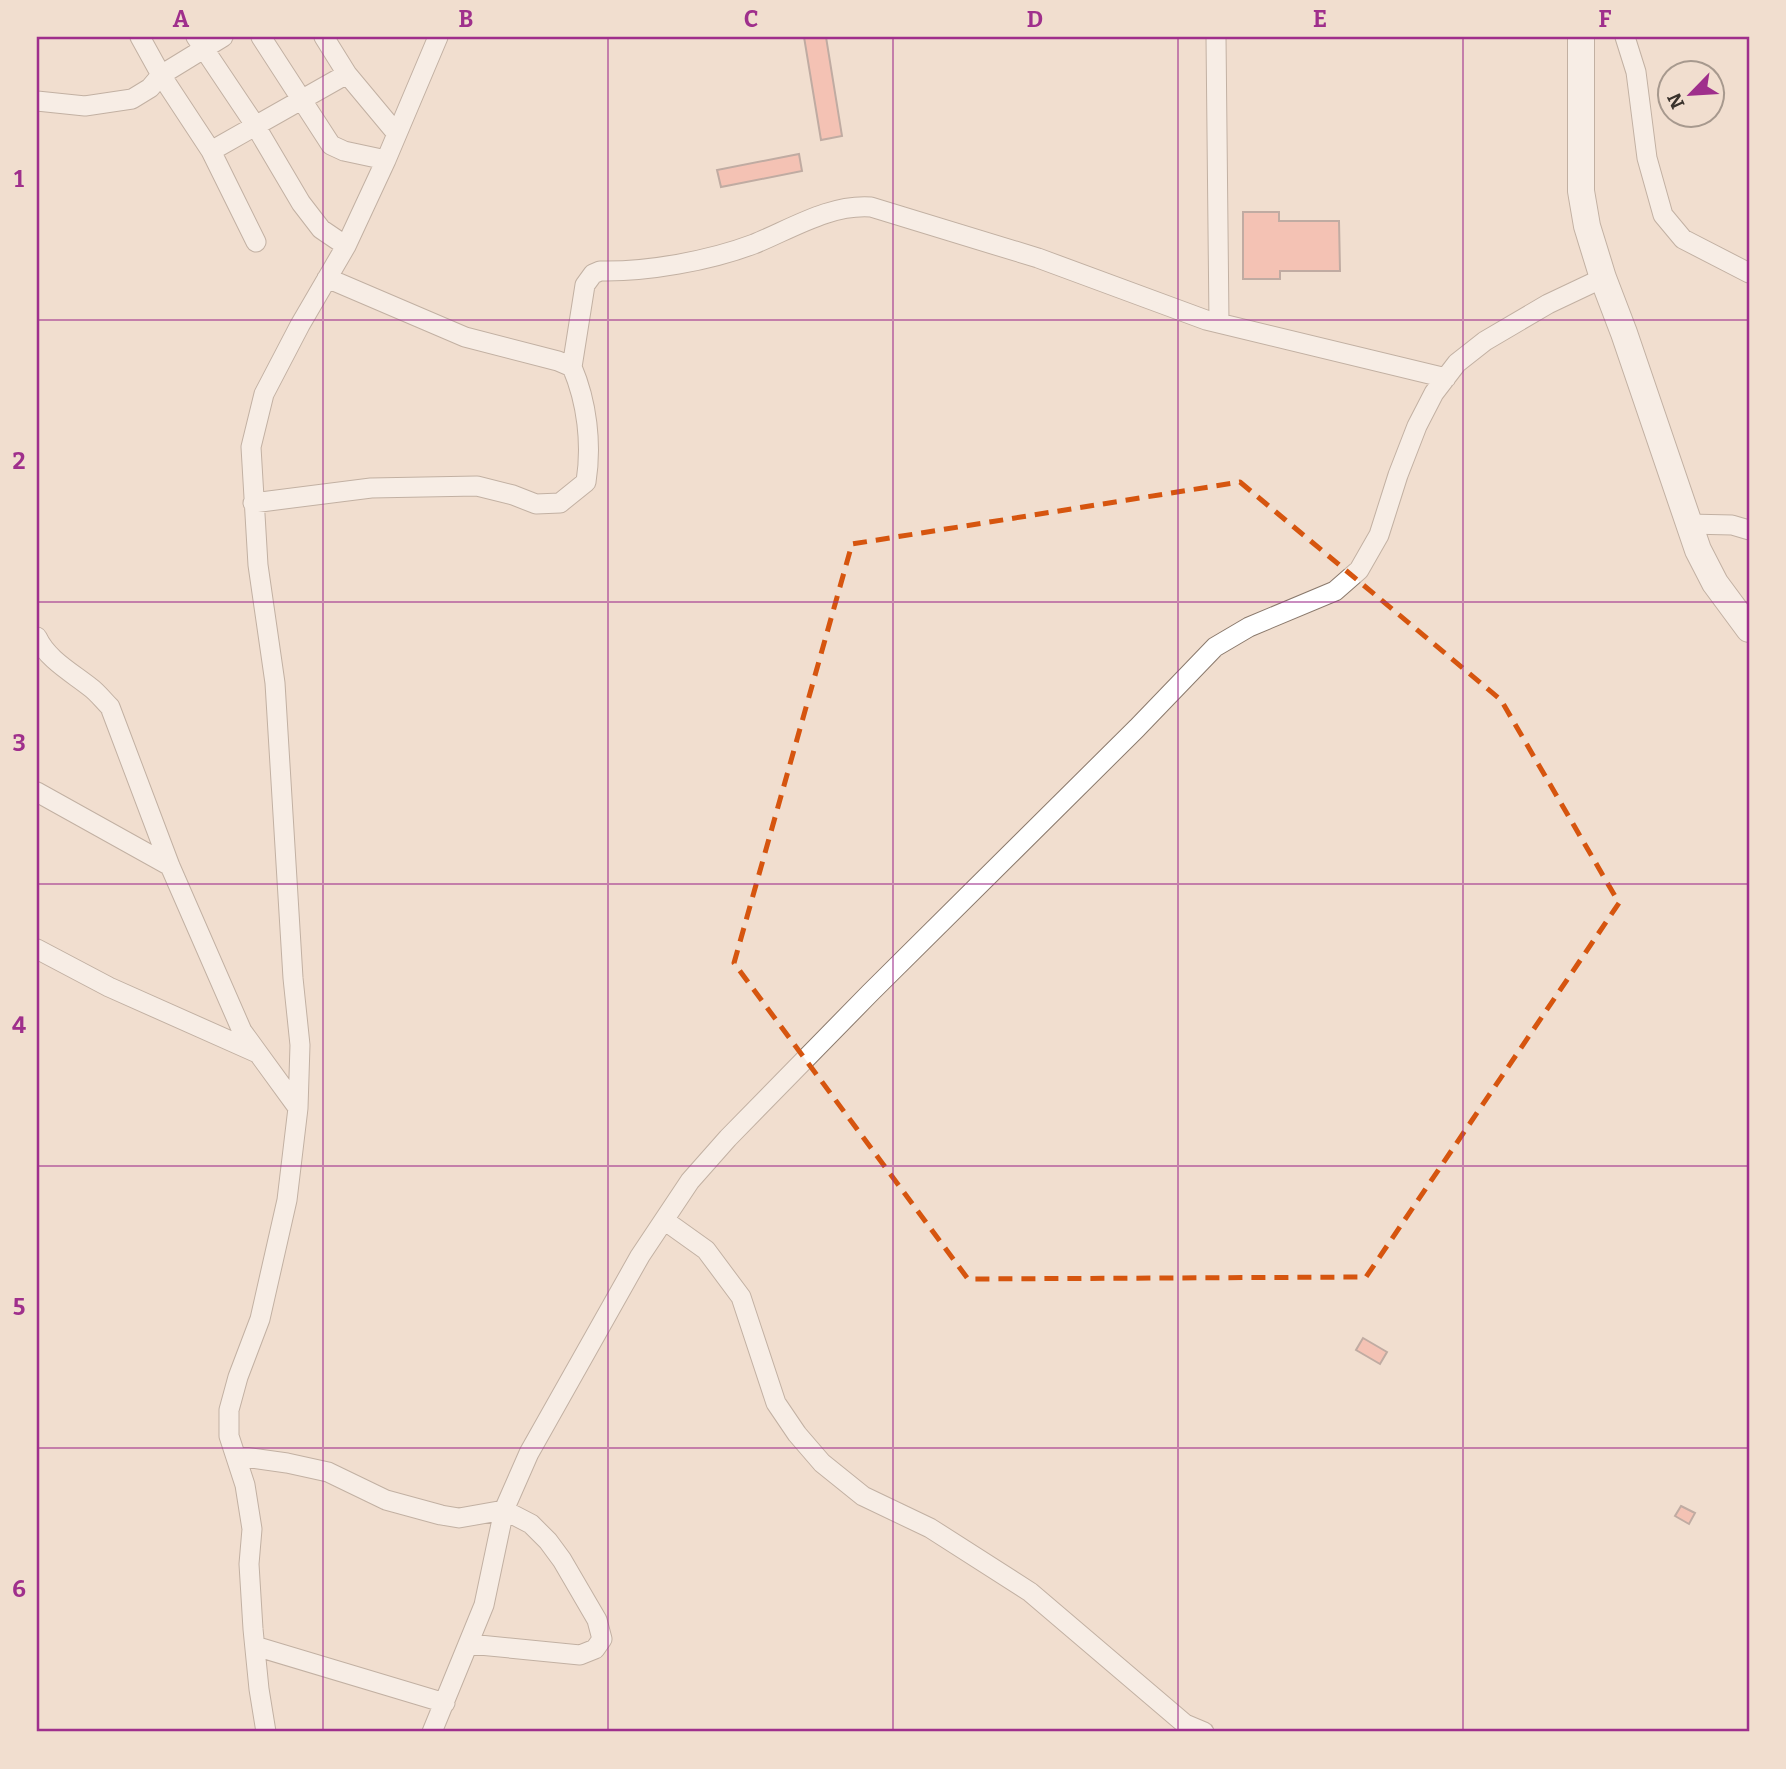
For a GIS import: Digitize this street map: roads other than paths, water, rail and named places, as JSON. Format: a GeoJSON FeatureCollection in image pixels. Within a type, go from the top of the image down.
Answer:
{"type":"FeatureCollection","features":[{"type":"Feature","properties":{"kind":"main road"},"geometry":{"type":"LineString","coordinates":[[1581,37],[1581,191],[1587,226],[1698,550],[1714,583],[1749,629]]}},
{"type":"Feature","properties":{"kind":"street"},"geometry":{"type":"LineString","coordinates":[[139,37],[211,151],[256,242]]}},
{"type":"Feature","properties":{"kind":"street"},"geometry":{"type":"LineString","coordinates":[[37,101],[85,106],[132,99],[150,89],[161,75],[200,43],[223,37]]}},
{"type":"Feature","properties":{"kind":"street"},"geometry":{"type":"LineString","coordinates":[[261,37],[331,145],[344,151],[386,160]]}},
{"type":"Feature","properties":{"kind":"street"},"geometry":{"type":"LineString","coordinates":[[324,37],[346,74],[397,134]]}},
{"type":"Feature","properties":{"kind":"street"},"geometry":{"type":"LineString","coordinates":[[266,1732],[254,1646],[248,1564],[252,1529],[245,1485],[229,1436],[229,1410],[238,1377],[260,1319],[287,1200],[298,1108],[300,1045],[293,978],[275,682],[258,565],[251,447],[264,394],[346,246],[438,37]]}},
{"type":"Feature","properties":{"kind":"street"},"geometry":{"type":"LineString","coordinates":[[1216,37],[1219,323]]}},
{"type":"Feature","properties":{"kind":"street"},"geometry":{"type":"LineString","coordinates":[[1625,37],[1636,72],[1647,158],[1663,215],[1683,239],[1749,273]]}},
{"type":"Feature","properties":{"kind":"street"},"geometry":{"type":"LineString","coordinates":[[200,43],[255,125],[301,203],[321,229],[346,246]]}},
{"type":"Feature","properties":{"kind":"street"},"geometry":{"type":"LineString","coordinates":[[211,151],[346,74]]}},
{"type":"Feature","properties":{"kind":"street"},"geometry":{"type":"LineString","coordinates":[[253,503],[371,488],[477,486],[536,504],[560,503],[586,481],[590,457],[585,410],[572,367],[585,285],[593,274],[600,271],[653,269],[751,245],[802,222],[852,206],[871,207],[1038,258],[1219,323],[1446,378]]}},
{"type":"Feature","properties":{"kind":"street"},"geometry":{"type":"LineString","coordinates":[[327,278],[465,337],[572,367]]}},
{"type":"Feature","properties":{"kind":"street"},"geometry":{"type":"LineString","coordinates":[[432,1732],[484,1605],[504,1510],[529,1453],[628,1277],[690,1181],[727,1138],[1215,647],[1248,627],[1335,591],[1359,570],[1379,536],[1417,426],[1434,393],[1457,363],[1485,341],[1548,304],[1603,278]]}},
{"type":"Feature","properties":{"kind":"street"},"geometry":{"type":"LineString","coordinates":[[1689,524],[1732,525],[1749,530]]}},
{"type":"Feature","properties":{"kind":"street"},"geometry":{"type":"LineString","coordinates":[[37,637],[40,644],[64,668],[93,689],[110,707],[170,866],[242,1031],[298,1108]]}},
{"type":"Feature","properties":{"kind":"street"},"geometry":{"type":"LineString","coordinates":[[37,792],[170,866]]}},
{"type":"Feature","properties":{"kind":"street"},"geometry":{"type":"LineString","coordinates":[[37,949],[108,987],[255,1052]]}},
{"type":"Feature","properties":{"kind":"street"},"geometry":{"type":"LineString","coordinates":[[664,1220],[706,1250],[741,1297],[776,1403],[797,1434],[822,1463],[863,1496],[930,1528],[1030,1592],[1185,1724],[1204,1732]]}},
{"type":"Feature","properties":{"kind":"street"},"geometry":{"type":"LineString","coordinates":[[237,1456],[328,1472],[386,1500],[441,1515],[459,1518],[504,1510],[531,1524],[548,1541],[597,1620],[602,1639],[595,1649],[580,1655],[469,1644]]}},
{"type":"Feature","properties":{"kind":"street"},"geometry":{"type":"LineString","coordinates":[[254,1646],[445,1703]]}}]}
